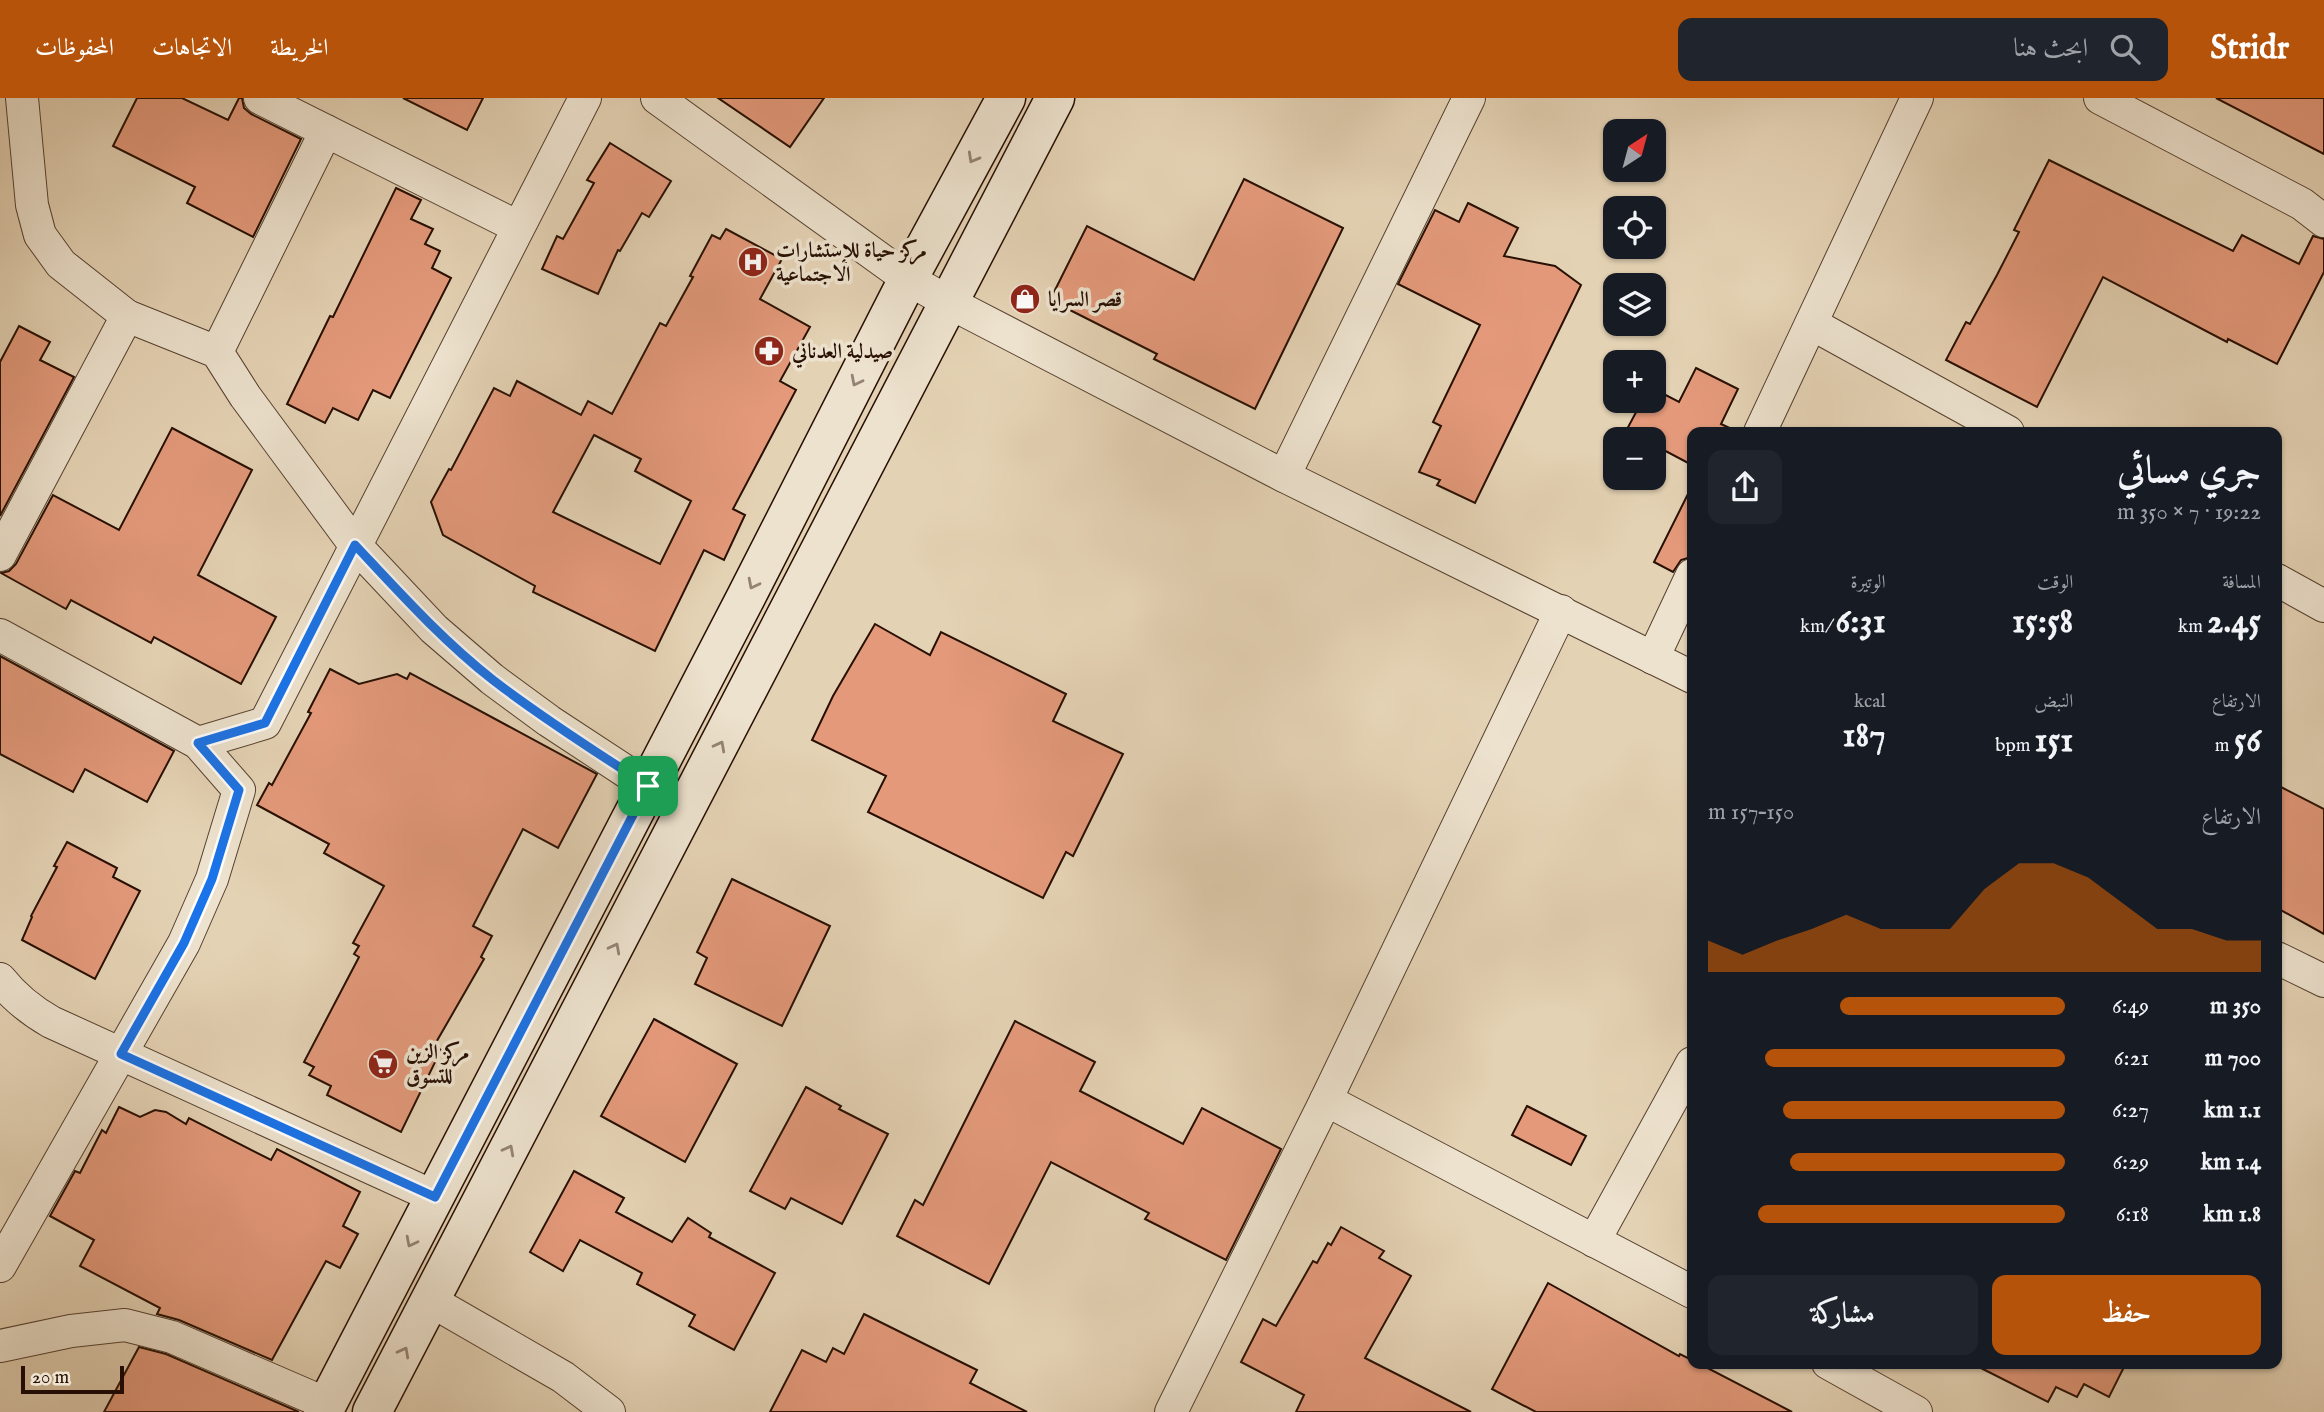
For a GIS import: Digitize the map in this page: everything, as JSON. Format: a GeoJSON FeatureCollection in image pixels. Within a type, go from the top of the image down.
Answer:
{"type":"FeatureCollection","features":[{"type":"Feature","properties":{"kind":"street"},"geometry":{"type":"LineString","coordinates":[[22,98],[32,205],[40,235],[61,264],[127,316],[217,352],[245,396],[355,545],[434,629],[492,679],[549,721],[648,786]]}},
{"type":"Feature","properties":{"kind":"street"},"geometry":{"type":"LineString","coordinates":[[260,98],[518,227]]}},
{"type":"Feature","properties":{"kind":"street"},"geometry":{"type":"LineString","coordinates":[[198,743],[265,723],[585,98]]}},
{"type":"Feature","properties":{"kind":"street"},"geometry":{"type":"LineString","coordinates":[[657,98],[908,279],[950,303],[1284,476],[1687,674]]}},
{"type":"Feature","properties":{"kind":"street"},"geometry":{"type":"LineString","coordinates":[[0,1346],[71,1331],[125,1325],[172,1338],[325,1408],[908,279],[1006,98]]}},
{"type":"Feature","properties":{"kind":"street"},"geometry":{"type":"LineString","coordinates":[[372,1412],[1055,98]]}},
{"type":"Feature","properties":{"kind":"street"},"geometry":{"type":"LineString","coordinates":[[1284,476],[1469,98]]}},
{"type":"Feature","properties":{"kind":"street"},"geometry":{"type":"LineString","coordinates":[[1762,427],[1917,98]]}},
{"type":"Feature","properties":{"kind":"street"},"geometry":{"type":"LineString","coordinates":[[2099,98],[2302,204],[2324,221]]}},
{"type":"Feature","properties":{"kind":"street"},"geometry":{"type":"LineString","coordinates":[[217,352],[326,131]]}},
{"type":"Feature","properties":{"kind":"street"},"geometry":{"type":"LineString","coordinates":[[0,555],[127,316]]}},
{"type":"Feature","properties":{"kind":"street"},"geometry":{"type":"LineString","coordinates":[[1812,324],[1999,427]]}},
{"type":"Feature","properties":{"kind":"street"},"geometry":{"type":"LineString","coordinates":[[2282,583],[2324,606]]}},
{"type":"Feature","properties":{"kind":"street"},"geometry":{"type":"LineString","coordinates":[[1653,657],[1687,586]]}},
{"type":"Feature","properties":{"kind":"street"},"geometry":{"type":"LineString","coordinates":[[1171,1412],[1326,1100],[1560,611]]}},
{"type":"Feature","properties":{"kind":"street"},"geometry":{"type":"LineString","coordinates":[[0,635],[198,743],[239,790],[212,879],[184,943],[0,1266]]}},
{"type":"Feature","properties":{"kind":"street"},"geometry":{"type":"LineString","coordinates":[[2282,960],[2324,981]]}},
{"type":"Feature","properties":{"kind":"street"},"geometry":{"type":"LineString","coordinates":[[0,979],[12,995],[29,1009],[121,1054],[435,1197]]}},
{"type":"Feature","properties":{"kind":"street"},"geometry":{"type":"LineString","coordinates":[[1594,1241],[1687,1072]]}},
{"type":"Feature","properties":{"kind":"street"},"geometry":{"type":"LineString","coordinates":[[1326,1100],[1687,1289]]}},
{"type":"Feature","properties":{"kind":"street"},"geometry":{"type":"LineString","coordinates":[[431,1301],[563,1377],[609,1412]]}},
{"type":"Feature","properties":{"kind":"street"},"geometry":{"type":"LineString","coordinates":[[1839,1369],[1916,1412]]}},
{"type":"Feature","properties":{"kind":"building"},"geometry":{"type":"Polygon","coordinates":[[[137,98],[182,98],[228,120],[239,98],[242,98],[244,108],[251,114],[301,139],[253,237],[187,203],[195,187],[113,146],[137,98]]]}},
{"type":"Feature","properties":{"kind":"building"},"geometry":{"type":"Polygon","coordinates":[[[403,98],[483,98],[467,130],[403,98]]]}},
{"type":"Feature","properties":{"kind":"building"},"geometry":{"type":"Polygon","coordinates":[[[718,98],[824,98],[790,147],[718,98]]]}},
{"type":"Feature","properties":{"kind":"building"},"geometry":{"type":"Polygon","coordinates":[[[2216,98],[2324,98],[2324,154],[2216,98]]]}},
{"type":"Feature","properties":{"kind":"building"},"geometry":{"type":"Polygon","coordinates":[[[610,143],[671,181],[649,217],[642,213],[620,251],[618,250],[598,294],[542,269],[557,236],[563,239],[594,183],[587,180],[610,143]]]}},
{"type":"Feature","properties":{"kind":"building"},"geometry":{"type":"Polygon","coordinates":[[[2049,160],[2233,251],[2242,235],[2299,264],[2313,236],[2324,239],[2324,272],[2277,364],[2228,339],[2227,342],[2103,277],[2037,407],[1946,360],[1966,322],[1970,324],[1997,275],[2019,232],[2014,230],[2049,160]]]}},
{"type":"Feature","properties":{"kind":"building"},"geometry":{"type":"Polygon","coordinates":[[[1244,179],[1343,228],[1255,409],[1154,359],[1157,354],[1050,300],[1087,226],[1194,280],[1244,179]]]}},
{"type":"Feature","properties":{"kind":"building"},"geometry":{"type":"Polygon","coordinates":[[[396,188],[421,200],[411,219],[433,229],[425,244],[440,251],[432,268],[451,278],[390,398],[373,390],[358,420],[333,408],[325,423],[287,404],[396,188]]]}},
{"type":"Feature","properties":{"kind":"building"},"geometry":{"type":"Polygon","coordinates":[[[1468,203],[1518,228],[1504,256],[1555,266],[1581,285],[1475,503],[1437,485],[1440,480],[1419,472],[1441,426],[1433,422],[1480,325],[1398,284],[1435,210],[1459,222],[1468,203]]]}},
{"type":"Feature","properties":{"kind":"building"},"geometry":{"type":"Polygon","coordinates":[[[726,229],[782,259],[760,299],[810,327],[780,381],[796,390],[733,509],[745,515],[724,560],[704,550],[655,651],[533,592],[535,586],[443,535],[431,502],[494,388],[510,396],[517,381],[581,415],[588,401],[612,414],[660,323],[666,326],[712,235],[720,239],[726,229]],[[594,435],[553,512],[660,564],[691,501],[635,471],[641,459],[594,435]]]}},
{"type":"Feature","properties":{"kind":"building"},"geometry":{"type":"Polygon","coordinates":[[[19,326],[50,342],[40,360],[74,377],[0,516],[0,362],[19,326]]]}},
{"type":"Feature","properties":{"kind":"building"},"geometry":{"type":"Polygon","coordinates":[[[1696,368],[1738,389],[1721,424],[1727,427],[1687,427],[1687,462],[1666,451],[1666,427],[1628,427],[1636,413],[1666,413],[1666,395],[1679,402],[1696,368]]]}},
{"type":"Feature","properties":{"kind":"building"},"geometry":{"type":"Polygon","coordinates":[[[172,428],[252,470],[198,575],[276,617],[241,684],[154,637],[151,643],[71,600],[66,609],[1,573],[9,571],[16,564],[53,495],[119,530],[172,428]]]}},
{"type":"Feature","properties":{"kind":"building"},"geometry":{"type":"Polygon","coordinates":[[[1687,496],[1687,558],[1681,560],[1673,572],[1654,562],[1687,496]]]}},
{"type":"Feature","properties":{"kind":"building"},"geometry":{"type":"Polygon","coordinates":[[[875,624],[930,655],[941,632],[1066,694],[1053,721],[1123,754],[1073,856],[1066,852],[1043,898],[868,812],[886,776],[812,740],[833,696],[875,624]]]}},
{"type":"Feature","properties":{"kind":"building"},"geometry":{"type":"Polygon","coordinates":[[[0,656],[174,751],[147,802],[85,769],[73,792],[0,754],[0,656]]]}},
{"type":"Feature","properties":{"kind":"building"},"geometry":{"type":"Polygon","coordinates":[[[330,669],[359,684],[397,674],[407,679],[410,673],[597,774],[558,848],[523,829],[473,926],[492,936],[481,957],[484,959],[434,1046],[441,1050],[401,1132],[327,1095],[331,1086],[309,1075],[314,1067],[304,1062],[359,957],[354,954],[359,946],[353,943],[384,886],[324,853],[329,844],[257,805],[269,783],[272,785],[311,713],[308,712],[330,669]]]}},
{"type":"Feature","properties":{"kind":"building"},"geometry":{"type":"Polygon","coordinates":[[[2282,788],[2324,809],[2324,934],[2282,911],[2282,788]]]}},
{"type":"Feature","properties":{"kind":"building"},"geometry":{"type":"Polygon","coordinates":[[[67,842],[117,868],[113,877],[140,891],[95,979],[22,940],[67,842]]]}},
{"type":"Feature","properties":{"kind":"building"},"geometry":{"type":"Polygon","coordinates":[[[732,879],[830,926],[782,1026],[695,984],[707,958],[697,952],[732,879]]]}},
{"type":"Feature","properties":{"kind":"building"},"geometry":{"type":"Polygon","coordinates":[[[654,1019],[737,1064],[685,1162],[601,1116],[654,1019]]]}},
{"type":"Feature","properties":{"kind":"building"},"geometry":{"type":"Polygon","coordinates":[[[1015,1021],[1095,1062],[1080,1091],[1183,1144],[1202,1108],[1281,1149],[1226,1260],[1145,1219],[1149,1213],[1051,1162],[989,1284],[897,1236],[915,1200],[923,1205],[1015,1021]]]}},
{"type":"Feature","properties":{"kind":"building"},"geometry":{"type":"Polygon","coordinates":[[[806,1087],[841,1106],[839,1109],[888,1134],[842,1224],[791,1198],[785,1209],[750,1191],[806,1087]]]}},
{"type":"Feature","properties":{"kind":"building"},"geometry":{"type":"Polygon","coordinates":[[[1527,1106],[1586,1136],[1571,1165],[1512,1135],[1527,1106]]]}},
{"type":"Feature","properties":{"kind":"building"},"geometry":{"type":"Polygon","coordinates":[[[119,1107],[140,1117],[155,1110],[166,1112],[186,1124],[189,1118],[271,1160],[277,1149],[360,1192],[343,1226],[358,1234],[340,1268],[326,1261],[272,1360],[179,1320],[157,1314],[160,1308],[80,1266],[94,1240],[50,1216],[75,1171],[80,1173],[102,1130],[106,1133],[119,1107]]]}},
{"type":"Feature","properties":{"kind":"building"},"geometry":{"type":"Polygon","coordinates":[[[574,1171],[624,1198],[616,1212],[672,1242],[688,1218],[711,1233],[709,1237],[775,1273],[734,1350],[689,1326],[695,1315],[637,1284],[642,1273],[580,1240],[563,1271],[530,1252],[574,1171]]]}},
{"type":"Feature","properties":{"kind":"building"},"geometry":{"type":"Polygon","coordinates":[[[1341,1227],[1384,1251],[1379,1258],[1411,1276],[1365,1358],[1471,1412],[1296,1412],[1304,1395],[1241,1362],[1263,1319],[1276,1326],[1313,1261],[1317,1263],[1341,1227]]]}},
{"type":"Feature","properties":{"kind":"building"},"geometry":{"type":"Polygon","coordinates":[[[1548,1283],[1679,1356],[1680,1354],[1687,1358],[1687,1369],[1710,1369],[1792,1412],[1536,1412],[1492,1389],[1548,1283]]]}},
{"type":"Feature","properties":{"kind":"building"},"geometry":{"type":"Polygon","coordinates":[[[864,1314],[977,1370],[970,1383],[1027,1412],[770,1412],[802,1350],[826,1362],[833,1348],[844,1354],[864,1314]]]}},
{"type":"Feature","properties":{"kind":"building"},"geometry":{"type":"Polygon","coordinates":[[[139,1347],[166,1354],[299,1412],[104,1412],[139,1347]]]}},
{"type":"Feature","properties":{"kind":"building"},"geometry":{"type":"Polygon","coordinates":[[[1983,1369],[2123,1369],[2109,1397],[2084,1384],[2077,1397],[2056,1387],[2048,1402],[1983,1369]]]}},
{"type":"Feature","properties":{"kind":"place","name":"مركز حياة للإستشارات الاجتماعية"},"geometry":{"type":"Point","coordinates":[753,262]}},
{"type":"Feature","properties":{"kind":"place","name":"قصر السرايا"},"geometry":{"type":"Point","coordinates":[1025,299]}},
{"type":"Feature","properties":{"kind":"place","name":"صيدلية العدناني"},"geometry":{"type":"Point","coordinates":[769,351]}},
{"type":"Feature","properties":{"kind":"place","name":"مركز الزين للتسوق"},"geometry":{"type":"Point","coordinates":[383,1064]}},
{"type":"Feature","properties":{"kind":"route"},"geometry":{"type":"LineString","coordinates":[[355,545],[434,629],[492,679],[549,721],[648,786],[435,1197],[121,1054],[184,943],[212,879],[239,790],[198,743],[265,723],[355,545]]}}]}
